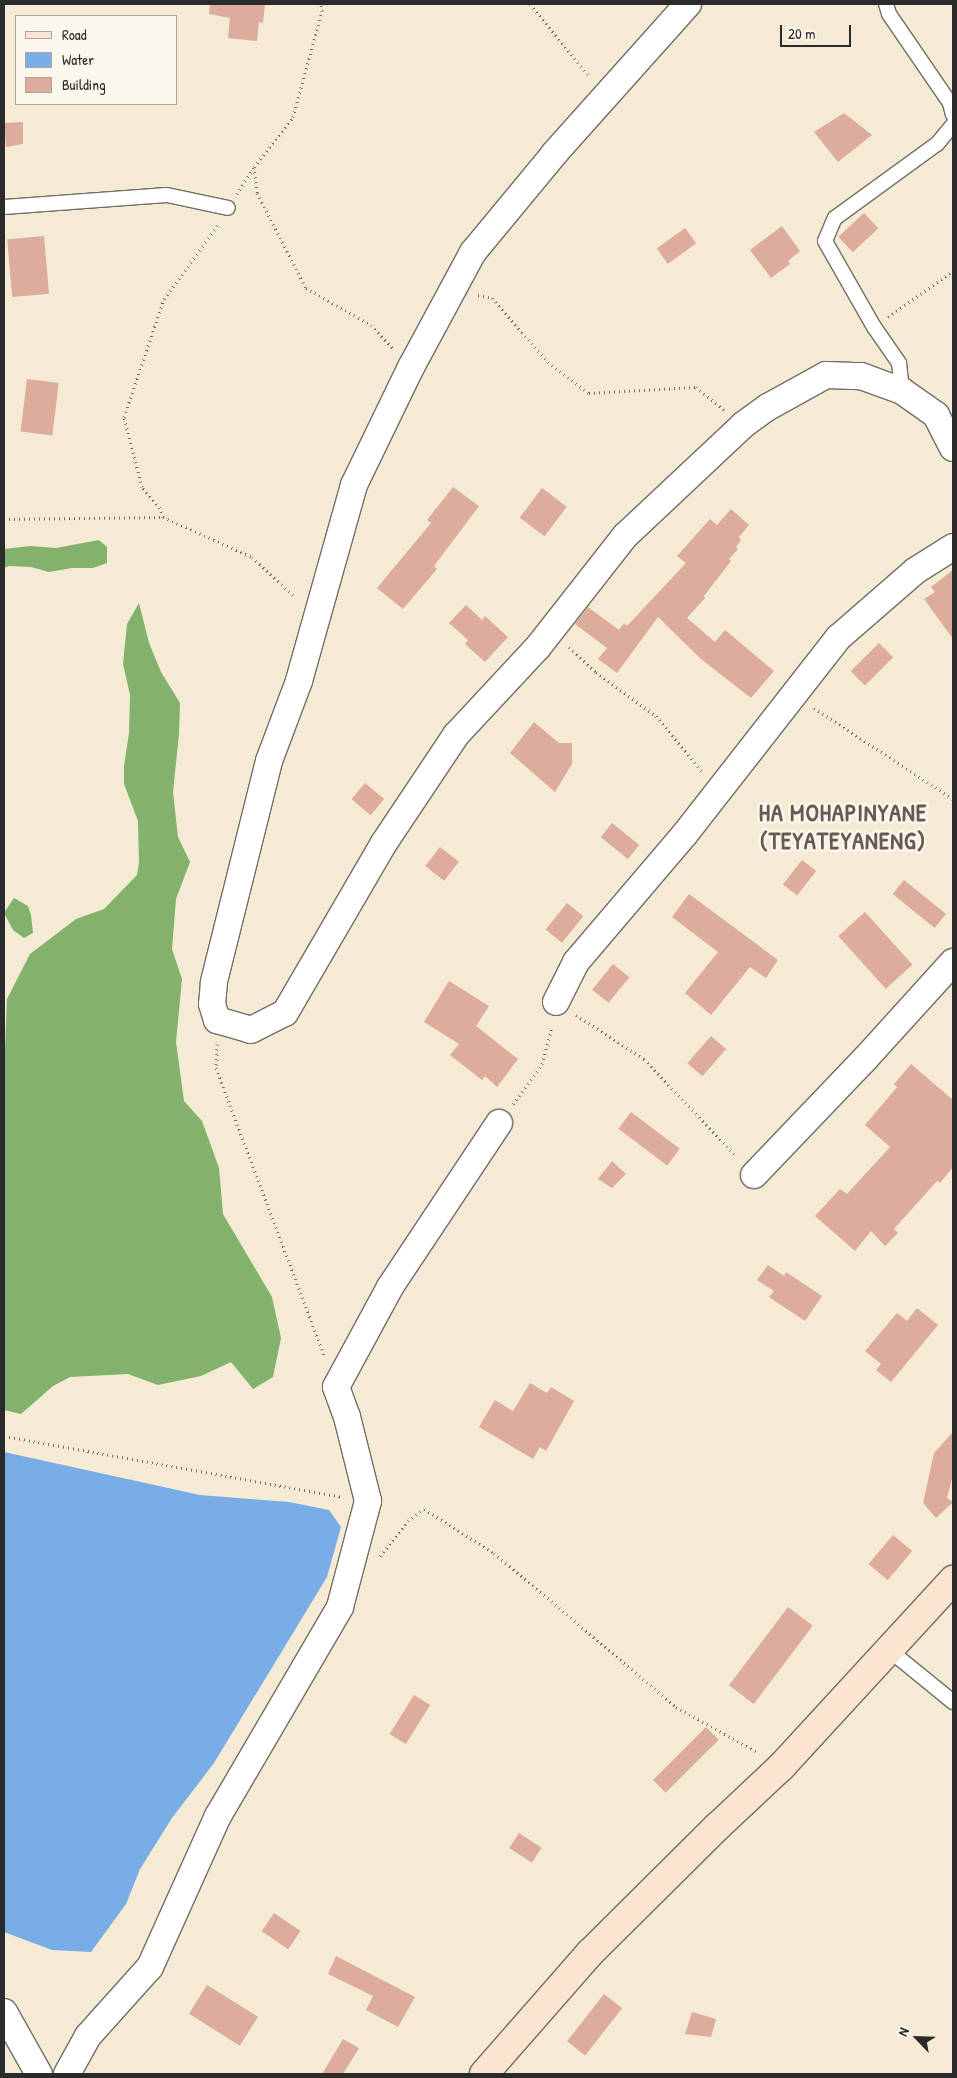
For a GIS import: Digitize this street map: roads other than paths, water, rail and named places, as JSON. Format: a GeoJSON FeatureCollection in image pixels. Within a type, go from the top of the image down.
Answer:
{"type":"FeatureCollection","features":[{"type":"Feature","properties":{"kind":"main road"},"geometry":{"type":"LineString","coordinates":[[484,2074],[590,1953],[717,1827],[782,1766],[953,1580]]}},
{"type":"Feature","properties":{"kind":"street"},"geometry":{"type":"LineString","coordinates":[[688,4],[555,153],[473,252],[411,367],[354,485],[299,681],[269,761],[214,982],[212,1004],[217,1020],[252,1030],[286,1013],[384,842],[456,735],[538,647],[625,536],[742,424],[768,407],[826,375],[861,376],[902,391],[936,415],[953,448]]}},
{"type":"Feature","properties":{"kind":"street"},"geometry":{"type":"LineString","coordinates":[[556,1002],[576,962],[719,791],[792,694],[838,638],[915,571],[953,547]]}},
{"type":"Feature","properties":{"kind":"street"},"geometry":{"type":"LineString","coordinates":[[754,1175],[865,1059],[953,962]]}},
{"type":"Feature","properties":{"kind":"street"},"geometry":{"type":"LineString","coordinates":[[67,2074],[88,2036],[150,1967],[218,1816],[340,1607],[368,1502],[348,1417],[336,1387],[390,1287],[499,1123]]}},
{"type":"Feature","properties":{"kind":"street"},"geometry":{"type":"LineString","coordinates":[[4,2012],[39,2074]]}},
{"type":"Feature","properties":{"kind":"lane"},"geometry":{"type":"LineString","coordinates":[[886,4],[890,14],[950,102],[953,115]]}},
{"type":"Feature","properties":{"kind":"lane"},"geometry":{"type":"LineString","coordinates":[[902,391],[899,363],[874,327],[825,242],[835,218],[937,144],[953,125]]}},
{"type":"Feature","properties":{"kind":"lane"},"geometry":{"type":"LineString","coordinates":[[4,207],[167,195],[228,208]]}},
{"type":"Feature","properties":{"kind":"lane"},"geometry":{"type":"LineString","coordinates":[[888,1649],[953,1702]]}},
{"type":"Feature","properties":{"kind":"water"},"geometry":{"type":"Polygon","coordinates":[[[4,1452],[200,1495],[289,1502],[329,1510],[341,1527],[327,1577],[214,1763],[172,1818],[140,1869],[126,1904],[91,1952],[52,1950],[4,1932],[4,1452]]]}},
{"type":"Feature","properties":{"kind":"district","name":"HA MOHAPINYANE (TEYATEYANENG)"},"geometry":{"type":"Point","coordinates":[843,827]}}]}
